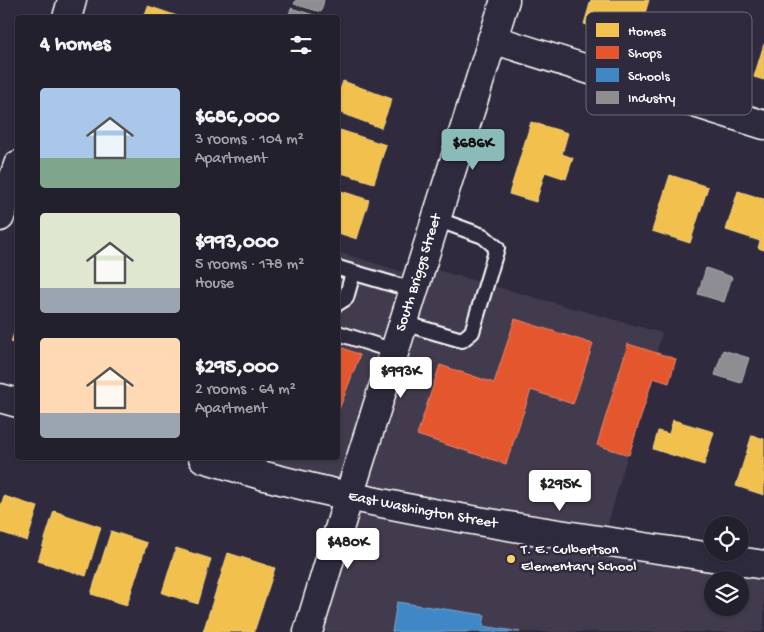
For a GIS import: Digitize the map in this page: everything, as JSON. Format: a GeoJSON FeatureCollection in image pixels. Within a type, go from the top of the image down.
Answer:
{"type":"FeatureCollection","features":[{"type":"Feature","properties":{"kind":"street"},"geometry":{"type":"LineString","coordinates":[[68,15],[72,0]]}},
{"type":"Feature","properties":{"kind":"street","name":"South Briggs Street"},"geometry":{"type":"LineString","coordinates":[[308,632],[413,290],[505,0]]}},
{"type":"Feature","properties":{"kind":"street"},"geometry":{"type":"LineString","coordinates":[[492,39],[586,69]]}},
{"type":"Feature","properties":{"kind":"street"},"geometry":{"type":"LineString","coordinates":[[732,115],[764,125]]}},
{"type":"Feature","properties":{"kind":"street"},"geometry":{"type":"LineString","coordinates":[[0,217],[15,172]]}},
{"type":"Feature","properties":{"kind":"street"},"geometry":{"type":"LineString","coordinates":[[0,398],[15,402]]}},
{"type":"Feature","properties":{"kind":"street","name":"East Washington Street"},"geometry":{"type":"LineString","coordinates":[[219,460],[258,465],[349,496],[471,519],[764,565]]}},
{"type":"Feature","properties":{"kind":"lane"},"geometry":{"type":"LineString","coordinates":[[403,323],[462,340],[472,332],[497,248],[483,236],[436,219]]}},
{"type":"Feature","properties":{"kind":"lane"},"geometry":{"type":"LineString","coordinates":[[340,269],[413,290]]}},
{"type":"Feature","properties":{"kind":"lane"},"geometry":{"type":"LineString","coordinates":[[340,302],[346,298],[354,273]]}},
{"type":"Feature","properties":{"kind":"lane"},"geometry":{"type":"LineString","coordinates":[[340,334],[394,351]]}},
{"type":"Feature","properties":{"kind":"shaded area"},"geometry":{"type":"Polygon","coordinates":[[[340,253],[429,280],[433,269],[662,333],[602,545],[764,572],[764,624],[762,632],[316,632],[354,505],[236,460],[340,460],[340,253]]]}},
{"type":"Feature","properties":{"kind":"building: Homes"},"geometry":{"type":"Polygon","coordinates":[[[591,0],[649,0],[645,12],[588,12],[591,0]]]}},
{"type":"Feature","properties":{"kind":"building: Homes"},"geometry":{"type":"Polygon","coordinates":[[[148,6],[174,15],[145,15],[148,6]]]}},
{"type":"Feature","properties":{"kind":"building: Homes"},"geometry":{"type":"Polygon","coordinates":[[[764,44],[764,80],[754,77],[764,44]]]}},
{"type":"Feature","properties":{"kind":"building: Homes"},"geometry":{"type":"Polygon","coordinates":[[[343,81],[392,99],[381,128],[340,113],[340,89],[343,81]]]}},
{"type":"Feature","properties":{"kind":"building: Homes"},"geometry":{"type":"Polygon","coordinates":[[[531,122],[568,133],[562,154],[573,158],[566,179],[545,172],[536,202],[509,194],[531,122]]]}},
{"type":"Feature","properties":{"kind":"building: Homes"},"geometry":{"type":"Polygon","coordinates":[[[340,130],[386,145],[374,183],[340,173],[340,130]]]}},
{"type":"Feature","properties":{"kind":"building: Homes"},"geometry":{"type":"Polygon","coordinates":[[[670,175],[708,187],[690,243],[652,231],[670,175]]]}},
{"type":"Feature","properties":{"kind":"building: Homes"},"geometry":{"type":"Polygon","coordinates":[[[340,191],[369,200],[357,239],[340,234],[340,191]]]}},
{"type":"Feature","properties":{"kind":"building: Homes"},"geometry":{"type":"Polygon","coordinates":[[[738,191],[764,199],[764,250],[758,248],[760,241],[726,230],[738,191]]]}},
{"type":"Feature","properties":{"kind":"building: Homes"},"geometry":{"type":"Polygon","coordinates":[[[15,330],[15,344],[11,342],[15,330]]]}},
{"type":"Feature","properties":{"kind":"building: Homes"},"geometry":{"type":"Polygon","coordinates":[[[673,420],[714,432],[704,465],[653,449],[658,431],[669,434],[673,420]]]}},
{"type":"Feature","properties":{"kind":"building: Homes"},"geometry":{"type":"Polygon","coordinates":[[[752,435],[764,439],[764,495],[736,486],[752,435]]]}},
{"type":"Feature","properties":{"kind":"building: Homes"},"geometry":{"type":"Polygon","coordinates":[[[4,496],[38,507],[27,541],[0,532],[0,508],[4,496]]]}},
{"type":"Feature","properties":{"kind":"building: Homes"},"geometry":{"type":"Polygon","coordinates":[[[54,511],[101,527],[86,576],[38,561],[54,511]]]}},
{"type":"Feature","properties":{"kind":"building: Homes"},"geometry":{"type":"Polygon","coordinates":[[[111,531],[147,543],[127,605],[91,594],[111,531]]]}},
{"type":"Feature","properties":{"kind":"building: Homes"},"geometry":{"type":"Polygon","coordinates":[[[176,548],[211,559],[198,604],[162,593],[176,548]]]}},
{"type":"Feature","properties":{"kind":"building: Homes"},"geometry":{"type":"Polygon","coordinates":[[[228,553],[275,568],[254,632],[203,632],[228,553]]]}},
{"type":"Feature","properties":{"kind":"building: Shops"},"geometry":{"type":"Polygon","coordinates":[[[515,319],[593,344],[573,404],[531,390],[506,464],[417,435],[440,365],[494,383],[515,319]]]}},
{"type":"Feature","properties":{"kind":"building: Shops"},"geometry":{"type":"Polygon","coordinates":[[[628,344],[676,359],[669,383],[653,378],[629,455],[597,445],[628,344]]]}},
{"type":"Feature","properties":{"kind":"building: Shops"},"geometry":{"type":"Polygon","coordinates":[[[340,347],[360,355],[340,407],[340,347]]]}},
{"type":"Feature","properties":{"kind":"building: Schools"},"geometry":{"type":"Polygon","coordinates":[[[397,602],[485,615],[483,626],[520,632],[392,632],[397,602]]]}},
{"type":"Feature","properties":{"kind":"building: Industry"},"geometry":{"type":"Polygon","coordinates":[[[296,0],[324,0],[321,12],[294,4],[296,0]]]}},
{"type":"Feature","properties":{"kind":"building: Industry"},"geometry":{"type":"Polygon","coordinates":[[[291,8],[314,15],[289,15],[291,8]]]}},
{"type":"Feature","properties":{"kind":"building: Industry"},"geometry":{"type":"Polygon","coordinates":[[[706,268],[732,277],[724,302],[698,294],[706,268]]]}},
{"type":"Feature","properties":{"kind":"building: Industry"},"geometry":{"type":"Polygon","coordinates":[[[723,350],[749,358],[741,383],[715,375],[723,350]]]}},
{"type":"Feature","properties":{"kind":"place","name":"T. E. Culbertson Elementary School"},"geometry":{"type":"Point","coordinates":[511,559]}}]}
